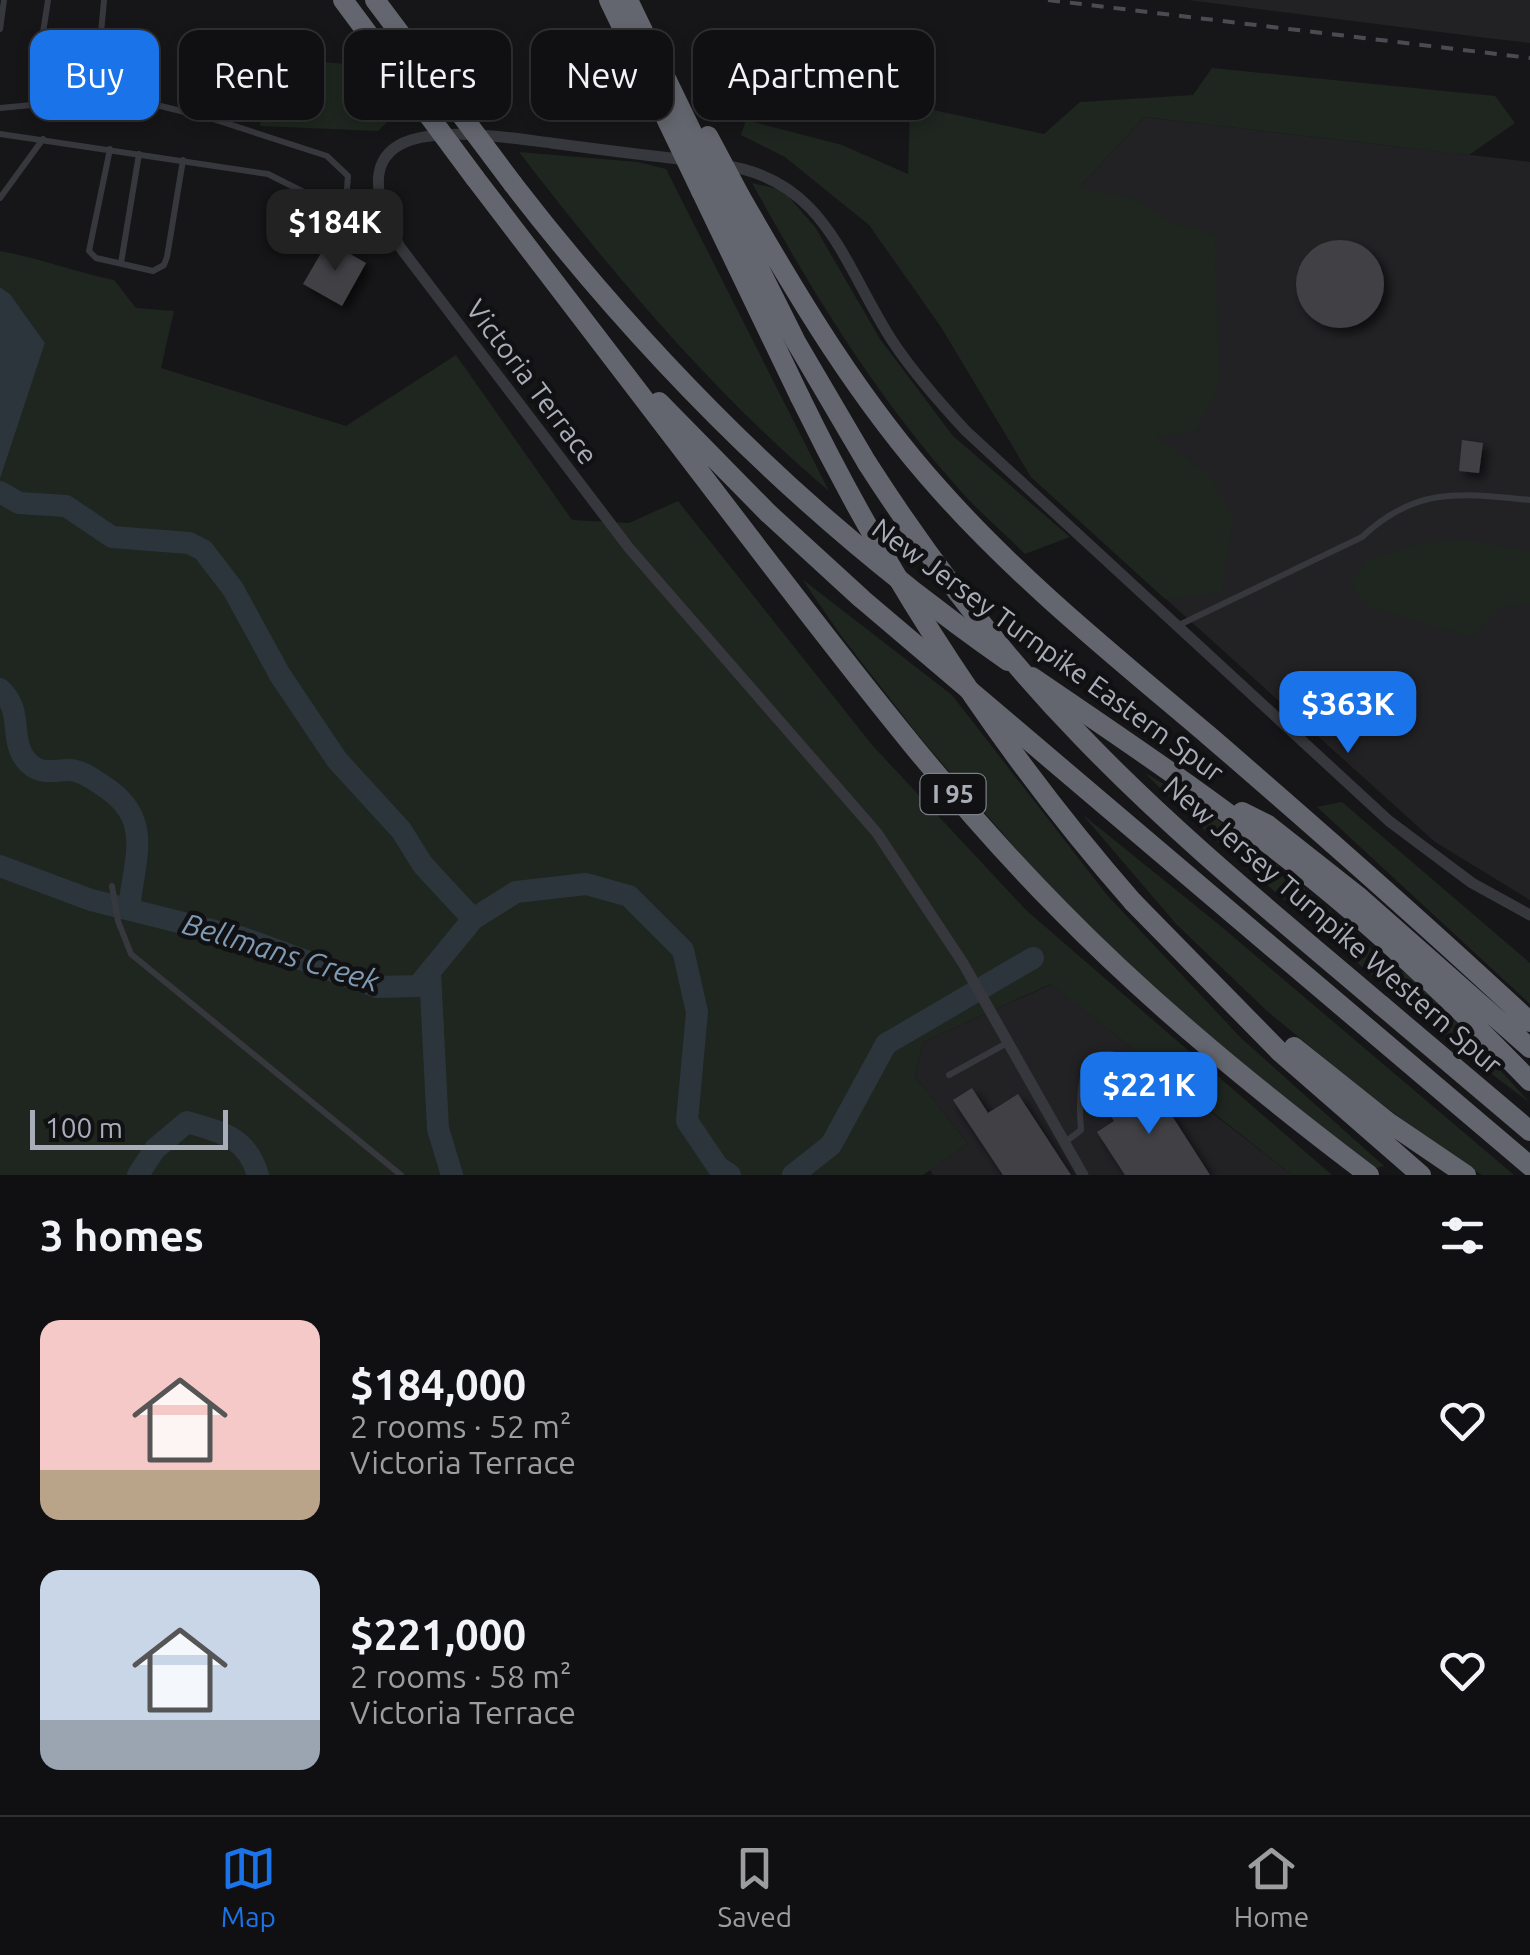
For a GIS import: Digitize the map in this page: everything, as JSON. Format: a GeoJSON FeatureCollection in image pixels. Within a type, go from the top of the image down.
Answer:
{"type":"FeatureCollection","features":[{"type":"Feature","properties":{"kind":"highway","name":"I 95"},"geometry":{"type":"LineString","coordinates":[[343,0],[880,706],[1016,865],[1079,930],[1191,1033],[1369,1175]]}},
{"type":"Feature","properties":{"kind":"highway","name":"New Jersey Turnpike Eastern Spur"},"geometry":{"type":"LineString","coordinates":[[376,0],[574,261],[670,371],[796,494],[934,608],[1188,784],[1270,846],[1448,998],[1530,1081]]}},
{"type":"Feature","properties":{"kind":"highway","name":"New Jersey Turnpike Western Spur"},"geometry":{"type":"LineString","coordinates":[[608,0],[721,193],[811,368],[867,464],[960,596],[1059,714],[1176,830],[1530,1131]]}},
{"type":"Feature","properties":{"kind":"highway"},"geometry":{"type":"LineString","coordinates":[[628,0],[674,70],[721,193],[917,464],[982,534],[1096,640],[1334,844],[1530,1022]]}},
{"type":"Feature","properties":{"kind":"highway","name":"New Jersey Turnpike Western Spur"},"geometry":{"type":"LineString","coordinates":[[721,193],[800,397],[868,529],[940,648],[1020,762],[1133,902],[1216,990],[1302,1073],[1421,1175]]}},
{"type":"Feature","properties":{"kind":"highway"},"geometry":{"type":"LineString","coordinates":[[604,348],[839,580],[1530,1166]]}},
{"type":"Feature","properties":{"kind":"highway"},"geometry":{"type":"LineString","coordinates":[[1188,784],[1268,825],[1379,913],[1530,1048]]}},
{"type":"Feature","properties":{"kind":"highway"},"geometry":{"type":"LineString","coordinates":[[1216,990],[1259,1016],[1340,1086],[1466,1175]]}},
{"type":"Feature","properties":{"kind":"street","name":"Victoria Terrace"},"geometry":{"type":"LineString","coordinates":[[1083,1175],[963,964],[878,833],[629,548],[394,237],[380,208],[378,187],[382,168],[404,143],[430,134],[515,138],[736,166],[776,179],[813,210],[894,344],[939,402],[997,461],[1417,844],[1472,884],[1530,915]]}},
{"type":"Feature","properties":{"kind":"lane"},"geometry":{"type":"LineString","coordinates":[[0,29],[4,0]]}},
{"type":"Feature","properties":{"kind":"lane"},"geometry":{"type":"LineString","coordinates":[[0,108],[32,105],[48,0]]}},
{"type":"Feature","properties":{"kind":"lane"},"geometry":{"type":"LineString","coordinates":[[104,0],[97,77],[104,92],[213,119],[327,156],[348,176],[345,213]]}},
{"type":"Feature","properties":{"kind":"lane"},"geometry":{"type":"LineString","coordinates":[[0,134],[268,174],[394,237]]}},
{"type":"Feature","properties":{"kind":"lane"},"geometry":{"type":"LineString","coordinates":[[0,198],[42,139]]}},
{"type":"Feature","properties":{"kind":"lane"},"geometry":{"type":"LineString","coordinates":[[110,149],[89,251],[96,258],[153,270],[164,264],[184,160]]}},
{"type":"Feature","properties":{"kind":"lane"},"geometry":{"type":"LineString","coordinates":[[121,263],[139,154]]}},
{"type":"Feature","properties":{"kind":"lane"},"geometry":{"type":"LineString","coordinates":[[1176,626],[1362,537],[1383,517],[1410,504],[1460,493],[1530,500]]}},
{"type":"Feature","properties":{"kind":"lane"},"geometry":{"type":"LineString","coordinates":[[112,886],[118,921],[132,954],[401,1175]]}},
{"type":"Feature","properties":{"kind":"lane"},"geometry":{"type":"LineString","coordinates":[[949,1074],[1008,1042]]}},
{"type":"Feature","properties":{"kind":"lane"},"geometry":{"type":"LineString","coordinates":[[1064,1143],[1081,1130],[1082,1081],[1088,1061],[1098,1054],[1122,1054],[1153,1073],[1186,1105]]}},
{"type":"Feature","properties":{"kind":"shaded area"},"geometry":{"type":"Polygon","coordinates":[[[1188,0],[1530,0],[1530,43],[1487,38],[1188,0]]]}},
{"type":"Feature","properties":{"kind":"shaded area"},"geometry":{"type":"Polygon","coordinates":[[[324,62],[344,64],[344,120],[389,120],[378,131],[260,126],[260,120],[324,120],[324,62]]]}},
{"type":"Feature","properties":{"kind":"shaded area"},"geometry":{"type":"Polygon","coordinates":[[[1212,68],[1495,96],[1515,123],[1469,155],[1144,117],[1079,188],[1130,197],[1171,222],[1215,235],[1219,386],[1196,431],[1155,436],[1211,477],[1233,519],[1221,593],[1165,599],[1031,477],[941,327],[869,225],[785,157],[741,135],[746,120],[842,145],[908,174],[910,120],[934,120],[934,110],[1044,134],[1080,102],[1193,95],[1212,68]]]}},
{"type":"Feature","properties":{"kind":"shaded area"},"geometry":{"type":"Polygon","coordinates":[[[1144,117],[1530,162],[1530,900],[1435,842],[1031,477],[1078,189],[1144,117]]]}},
{"type":"Feature","properties":{"kind":"shaded area"},"geometry":{"type":"Polygon","coordinates":[[[519,152],[638,162],[666,169],[829,491],[744,413],[665,330],[519,152]]]}},
{"type":"Feature","properties":{"kind":"shaded area"},"geometry":{"type":"Polygon","coordinates":[[[752,183],[783,190],[815,227],[880,339],[953,436],[1070,537],[1025,554],[959,489],[900,418],[847,342],[752,183]]]}},
{"type":"Feature","properties":{"kind":"shaded area"},"geometry":{"type":"Polygon","coordinates":[[[0,251],[114,280],[136,308],[174,311],[161,368],[346,426],[456,355],[572,520],[629,523],[678,501],[873,746],[1026,910],[1332,1175],[1292,1175],[1051,984],[923,1042],[915,1076],[968,1144],[923,1175],[0,1175],[0,479],[45,343],[10,294],[0,287],[0,251]]]}},
{"type":"Feature","properties":{"kind":"shaded area"},"geometry":{"type":"Polygon","coordinates":[[[0,287],[10,294],[45,343],[0,479],[0,287]]]}},
{"type":"Feature","properties":{"kind":"shaded area"},"geometry":{"type":"Polygon","coordinates":[[[1470,540],[1530,552],[1530,604],[1500,608],[1472,637],[1370,607],[1350,584],[1365,561],[1418,543],[1470,540]]]}},
{"type":"Feature","properties":{"kind":"shaded area"},"geometry":{"type":"Polygon","coordinates":[[[802,579],[952,695],[1107,895],[1241,1038],[1384,1166],[1373,1169],[1226,1062],[1060,900],[922,740],[802,579]]]}},
{"type":"Feature","properties":{"kind":"shaded area"},"geometry":{"type":"Polygon","coordinates":[[[1145,773],[1194,802],[1276,864],[1390,968],[1406,973],[1530,1103],[1448,1039],[1229,852],[1145,773]]]}},
{"type":"Feature","properties":{"kind":"shaded area"},"geometry":{"type":"Polygon","coordinates":[[[1342,802],[1530,963],[1530,1004],[1317,807],[1342,802]]]}},
{"type":"Feature","properties":{"kind":"shaded area"},"geometry":{"type":"Polygon","coordinates":[[[1082,814],[1514,1175],[1482,1175],[1459,1161],[1364,1091],[1267,1011],[1177,925],[1082,814]]]}},
{"type":"Feature","properties":{"kind":"shaded area"},"geometry":{"type":"Polygon","coordinates":[[[1052,984],[1292,1175],[933,1175],[930,1170],[968,1144],[915,1076],[923,1042],[1052,984]]]}},
{"type":"Feature","properties":{"kind":"building"},"geometry":{"type":"Polygon","coordinates":[[[1340,240],[1357,243],[1371,253],[1381,267],[1381,301],[1371,315],[1357,325],[1340,328],[1323,325],[1309,315],[1299,301],[1296,284],[1299,267],[1309,253],[1323,243],[1340,240]]]}},
{"type":"Feature","properties":{"kind":"building"},"geometry":{"type":"Polygon","coordinates":[[[328,241],[366,263],[342,306],[303,284],[328,241]]]}},
{"type":"Feature","properties":{"kind":"building"},"geometry":{"type":"Polygon","coordinates":[[[1462,440],[1483,443],[1479,473],[1459,471],[1462,440]]]}},
{"type":"Feature","properties":{"kind":"building"},"geometry":{"type":"Polygon","coordinates":[[[1149,1080],[1210,1175],[1125,1175],[1097,1132],[1114,1121],[1106,1109],[1149,1080]]]}},
{"type":"Feature","properties":{"kind":"building"},"geometry":{"type":"Polygon","coordinates":[[[972,1088],[988,1113],[1018,1094],[1071,1175],[1003,1175],[953,1100],[972,1088]]]}},
{"type":"Feature","properties":{"kind":"waterway"},"geometry":{"type":"LineString","coordinates":[[0,492],[19,503],[66,506],[112,537],[189,543],[203,550],[233,589],[280,675],[337,760],[401,830],[423,865],[473,919]]}},
{"type":"Feature","properties":{"kind":"waterway"},"geometry":{"type":"LineString","coordinates":[[0,689],[12,706],[20,751],[30,764],[45,771],[72,770],[85,774],[119,798],[129,811],[137,840],[129,909]]}},
{"type":"Feature","properties":{"kind":"waterway","name":"Bellmans Creek"},"geometry":{"type":"LineString","coordinates":[[0,866],[91,900],[243,938],[377,987],[418,986],[473,919],[516,892],[586,884],[629,896],[683,950],[697,1012],[687,1121],[718,1167],[730,1175]]}},
{"type":"Feature","properties":{"kind":"waterway","name":"Bellmans Creek"},"geometry":{"type":"LineString","coordinates":[[793,1175],[831,1145],[886,1044],[1033,958]]}},
{"type":"Feature","properties":{"kind":"waterway"},"geometry":{"type":"LineString","coordinates":[[430,972],[438,1129],[452,1175]]}},
{"type":"Feature","properties":{"kind":"waterway"},"geometry":{"type":"LineString","coordinates":[[138,1175],[155,1149],[187,1122],[222,1133],[240,1144],[258,1175]]}},
{"type":"Feature","properties":{"kind":"railway"},"geometry":{"type":"LineString","coordinates":[[1048,0],[1530,58]]}}]}
